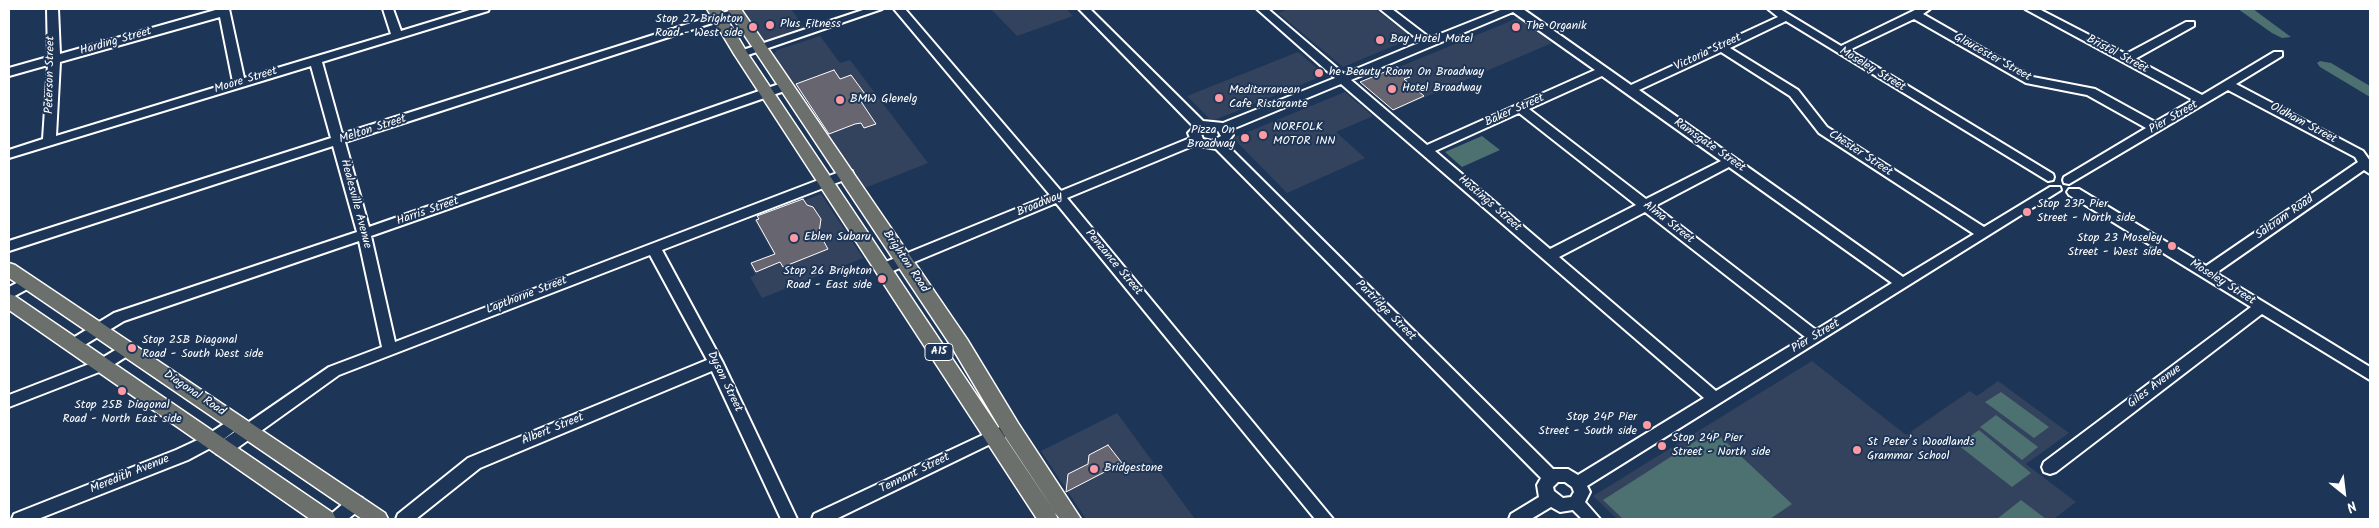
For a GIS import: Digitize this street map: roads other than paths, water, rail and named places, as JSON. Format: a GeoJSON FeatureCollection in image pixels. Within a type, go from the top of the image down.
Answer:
{"type":"FeatureCollection","features":[{"type":"Feature","properties":{"kind":"main road","name":"Brighton Road"},"geometry":{"type":"LineString","coordinates":[[735,10],[960,344],[1002,432],[1048,519]]}},
{"type":"Feature","properties":{"kind":"main road","name":"Brighton Road"},"geometry":{"type":"LineString","coordinates":[[717,13],[741,54],[827,181],[883,269],[1002,432],[1071,519]]}},
{"type":"Feature","properties":{"kind":"main road","name":"Diagonal Road"},"geometry":{"type":"LineString","coordinates":[[9,269],[99,328],[127,349],[378,519]]}},
{"type":"Feature","properties":{"kind":"main road"},"geometry":{"type":"LineString","coordinates":[[9,302],[326,519]]}},
{"type":"Feature","properties":{"kind":"street","name":"Peterson Street"},"geometry":{"type":"LineString","coordinates":[[49,141],[54,60],[52,9]]}},
{"type":"Feature","properties":{"kind":"street"},"geometry":{"type":"LineString","coordinates":[[388,9],[397,35]]}},
{"type":"Feature","properties":{"kind":"street","name":"Moore Street"},"geometry":{"type":"LineString","coordinates":[[9,154],[315,59],[484,9]]}},
{"type":"Feature","properties":{"kind":"street"},"geometry":{"type":"LineString","coordinates":[[741,54],[876,9]]}},
{"type":"Feature","properties":{"kind":"street","name":"Penzance Street"},"geometry":{"type":"LineString","coordinates":[[899,9],[1059,197],[1325,519]]}},
{"type":"Feature","properties":{"kind":"street"},"geometry":{"type":"LineString","coordinates":[[1084,9],[1200,126]]}},
{"type":"Feature","properties":{"kind":"street","name":"Hastings Street"},"geometry":{"type":"LineString","coordinates":[[1262,9],[1715,399]]}},
{"type":"Feature","properties":{"kind":"street"},"geometry":{"type":"LineString","coordinates":[[1385,9],[1429,43]]}},
{"type":"Feature","properties":{"kind":"street"},"geometry":{"type":"LineString","coordinates":[[1223,128],[1226,138],[1219,144],[1204,144],[1196,140],[1194,132],[1200,126],[1214,124],[1223,128],[1514,9]]}},
{"type":"Feature","properties":{"kind":"street","name":"Ramsgate Street"},"geometry":{"type":"LineString","coordinates":[[1514,9],[1903,284]]}},
{"type":"Feature","properties":{"kind":"street","name":"Moseley Street"},"geometry":{"type":"LineString","coordinates":[[1773,9],[2052,184]]}},
{"type":"Feature","properties":{"kind":"street","name":"Bristol Street"},"geometry":{"type":"LineString","coordinates":[[2031,9],[2203,100]]}},
{"type":"Feature","properties":{"kind":"street","name":"Harding Street"},"geometry":{"type":"LineString","coordinates":[[9,72],[224,10]]}},
{"type":"Feature","properties":{"kind":"street"},"geometry":{"type":"LineString","coordinates":[[224,10],[239,83]]}},
{"type":"Feature","properties":{"kind":"street","name":"Melton Street"},"geometry":{"type":"LineString","coordinates":[[9,246],[338,141],[717,13],[735,10]]}},
{"type":"Feature","properties":{"kind":"street"},"geometry":{"type":"LineString","coordinates":[[1841,50],[1919,11]]}},
{"type":"Feature","properties":{"kind":"street","name":"Gloucester Street"},"geometry":{"type":"LineString","coordinates":[[1919,11],[2030,80],[2090,92],[2156,128]]}},
{"type":"Feature","properties":{"kind":"street","name":"Victoria Street"},"geometry":{"type":"LineString","coordinates":[[1630,90],[1786,17]]}},
{"type":"Feature","properties":{"kind":"street"},"geometry":{"type":"LineString","coordinates":[[2126,59],[2190,24]]}},
{"type":"Feature","properties":{"kind":"street","name":"Chester Street"},"geometry":{"type":"LineString","coordinates":[[1721,47],[1794,93],[1823,130],[1984,234]]}},
{"type":"Feature","properties":{"kind":"street","name":"Pier Street"},"geometry":{"type":"LineString","coordinates":[[2071,186],[2156,128],[2278,54]]}},
{"type":"Feature","properties":{"kind":"street","name":"Healesville Avenue"},"geometry":{"type":"LineString","coordinates":[[315,59],[364,234],[390,350]]}},
{"type":"Feature","properties":{"kind":"street","name":"Baker Street"},"geometry":{"type":"LineString","coordinates":[[1426,150],[1603,71]]}},
{"type":"Feature","properties":{"kind":"street","name":"Oldham Street"},"geometry":{"type":"LineString","coordinates":[[2228,85],[2359,154],[2367,167]]}},
{"type":"Feature","properties":{"kind":"street","name":"Harris Street"},"geometry":{"type":"LineString","coordinates":[[73,345],[119,317],[364,234],[786,86]]}},
{"type":"Feature","properties":{"kind":"street","name":"Alma Street"},"geometry":{"type":"LineString","coordinates":[[1520,108],[1815,337]]}},
{"type":"Feature","properties":{"kind":"street","name":"Broadway"},"geometry":{"type":"LineString","coordinates":[[883,269],[1196,140]]}},
{"type":"Feature","properties":{"kind":"street","name":"Partridge Street"},"geometry":{"type":"LineString","coordinates":[[1219,144],[1550,477]]}},
{"type":"Feature","properties":{"kind":"street"},"geometry":{"type":"LineString","coordinates":[[1550,256],[1730,161]]}},
{"type":"Feature","properties":{"kind":"street","name":"Saltram Road"},"geometry":{"type":"LineString","coordinates":[[2206,273],[2367,167]]}},
{"type":"Feature","properties":{"kind":"street","name":"Lapthorne Street"},"geometry":{"type":"LineString","coordinates":[[242,426],[334,371],[847,174]]}},
{"type":"Feature","properties":{"kind":"street"},"geometry":{"type":"LineString","coordinates":[[2052,184],[2068,194],[2071,186]]}},
{"type":"Feature","properties":{"kind":"street","name":"Pier Street"},"geometry":{"type":"LineString","coordinates":[[1578,483],[1984,234],[2052,184]]}},
{"type":"Feature","properties":{"kind":"street","name":"Moseley Street"},"geometry":{"type":"LineString","coordinates":[[2071,186],[2261,307],[2367,368]]}},
{"type":"Feature","properties":{"kind":"street","name":"Dyson Street"},"geometry":{"type":"LineString","coordinates":[[653,247],[716,363],[789,519]]}},
{"type":"Feature","properties":{"kind":"street"},"geometry":{"type":"LineString","coordinates":[[9,294],[28,282]]}},
{"type":"Feature","properties":{"kind":"street","name":"Giles Avenue"},"geometry":{"type":"LineString","coordinates":[[2050,467],[2261,307]]}},
{"type":"Feature","properties":{"kind":"street"},"geometry":{"type":"LineString","coordinates":[[9,401],[102,365],[127,349]]}},
{"type":"Feature","properties":{"kind":"street","name":"Albert Street"},"geometry":{"type":"LineString","coordinates":[[404,519],[474,463],[716,363]]}},
{"type":"Feature","properties":{"kind":"street","name":"Meredith Avenue"},"geometry":{"type":"LineString","coordinates":[[20,519],[182,455],[217,445],[242,426]]}},
{"type":"Feature","properties":{"kind":"street","name":"Tennant Street"},"geometry":{"type":"LineString","coordinates":[[820,519],[1002,432]]}},
{"type":"Feature","properties":{"kind":"street"},"geometry":{"type":"LineString","coordinates":[[1561,475],[1578,483],[1582,492],[1576,503],[1566,506],[1550,499],[1545,485],[1550,477],[1561,475]]}},
{"type":"Feature","properties":{"kind":"street"},"geometry":{"type":"LineString","coordinates":[[1517,519],[1550,499]]}},
{"type":"Feature","properties":{"kind":"street"},"geometry":{"type":"LineString","coordinates":[[337,519],[356,503]]}},
{"type":"Feature","properties":{"kind":"street"},"geometry":{"type":"LineString","coordinates":[[1576,503],[1592,519]]}},
{"type":"Feature","properties":{"kind":"place","name":"Plus Fitness"},"geometry":{"type":"Point","coordinates":[770,25]}},
{"type":"Feature","properties":{"kind":"place","name":"Stop 27 Brighton Road - West side"},"geometry":{"type":"Point","coordinates":[753,27]}},
{"type":"Feature","properties":{"kind":"place","name":"The Organik"},"geometry":{"type":"Point","coordinates":[1516,27]}},
{"type":"Feature","properties":{"kind":"place","name":"Bay Hotel Motel"},"geometry":{"type":"Point","coordinates":[1380,40]}},
{"type":"Feature","properties":{"kind":"place","name":"he Beauty Room On Broadway"},"geometry":{"type":"Point","coordinates":[1319,73]}},
{"type":"Feature","properties":{"kind":"place","name":"Hotel Broadway"},"geometry":{"type":"Point","coordinates":[1392,89]}},
{"type":"Feature","properties":{"kind":"place","name":"Mediterranean Cafe Ristorante"},"geometry":{"type":"Point","coordinates":[1219,98]}},
{"type":"Feature","properties":{"kind":"place","name":"BMW Glenelg"},"geometry":{"type":"Point","coordinates":[840,100]}},
{"type":"Feature","properties":{"kind":"place","name":"NORFOLK MOTOR INN"},"geometry":{"type":"Point","coordinates":[1263,135]}},
{"type":"Feature","properties":{"kind":"place","name":"Pizza On Broadway"},"geometry":{"type":"Point","coordinates":[1245,138]}},
{"type":"Feature","properties":{"kind":"place","name":"Stop 23P Pier Street - North side"},"geometry":{"type":"Point","coordinates":[2027,212]}},
{"type":"Feature","properties":{"kind":"place","name":"Eblen Subaru"},"geometry":{"type":"Point","coordinates":[794,238]}},
{"type":"Feature","properties":{"kind":"place","name":"Stop 23 Moseley Street - West side"},"geometry":{"type":"Point","coordinates":[2172,246]}},
{"type":"Feature","properties":{"kind":"place","name":"Stop 26 Brighton Road - East side"},"geometry":{"type":"Point","coordinates":[882,279]}},
{"type":"Feature","properties":{"kind":"place","name":"Stop 25B Diagonal Road - South West side"},"geometry":{"type":"Point","coordinates":[132,348]}},
{"type":"Feature","properties":{"kind":"place","name":"Stop 25B Diagonal Road - North East side"},"geometry":{"type":"Point","coordinates":[122,391]}},
{"type":"Feature","properties":{"kind":"place","name":"Stop 24P Pier Street - South side"},"geometry":{"type":"Point","coordinates":[1647,425]}},
{"type":"Feature","properties":{"kind":"place","name":"Stop 24P Pier Street - North side"},"geometry":{"type":"Point","coordinates":[1662,446]}},
{"type":"Feature","properties":{"kind":"place","name":"St Peter’s Woodlands Grammar School"},"geometry":{"type":"Point","coordinates":[1857,450]}},
{"type":"Feature","properties":{"kind":"place","name":"Bridgestone"},"geometry":{"type":"Point","coordinates":[1094,469]}}]}
